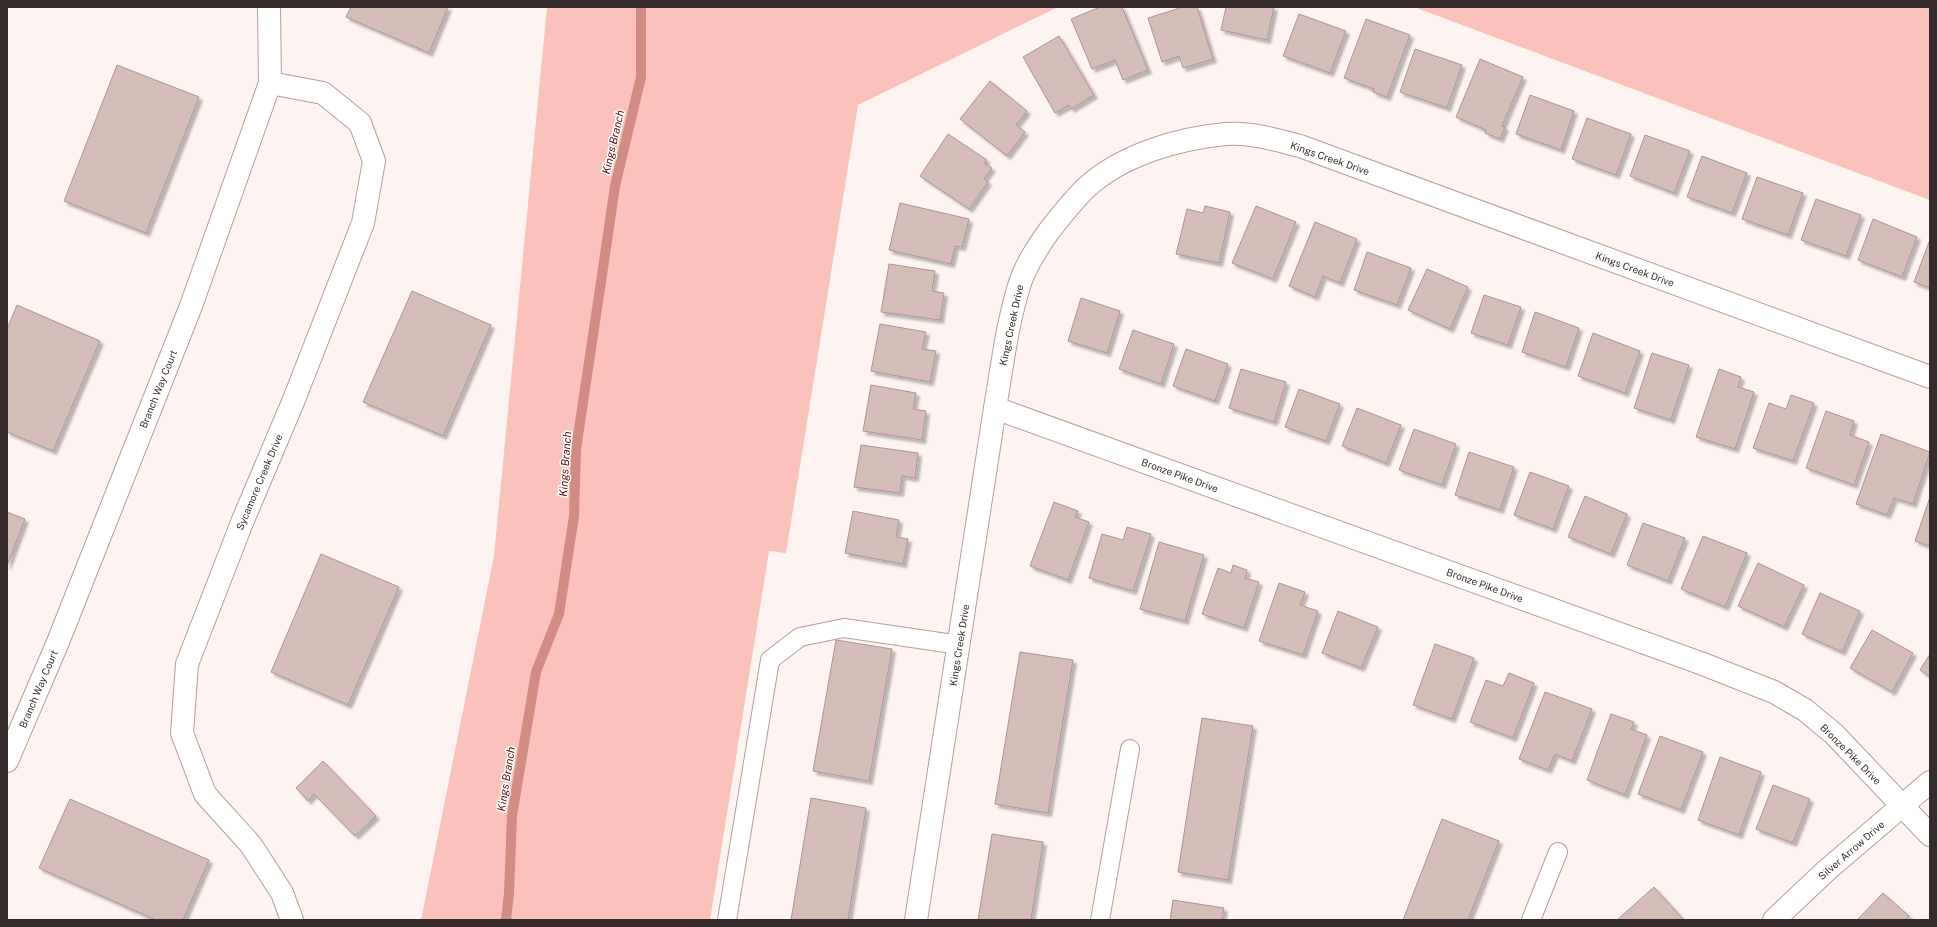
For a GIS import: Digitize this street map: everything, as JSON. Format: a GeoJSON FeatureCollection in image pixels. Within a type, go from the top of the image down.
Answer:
{"type":"FeatureCollection","features":[{"type":"Feature","properties":{"kind":"street","name":"Branch Way Court"},"geometry":{"type":"LineString","coordinates":[[7,761],[58,642],[192,306],[270,83],[269,7]]}},
{"type":"Feature","properties":{"kind":"street","name":"Sycamore Creek Drive"},"geometry":{"type":"LineString","coordinates":[[270,83],[323,94],[360,123],[374,161],[363,223],[296,395],[243,520],[187,664],[182,733],[205,794],[251,845],[282,893],[292,920]]}},
{"type":"Feature","properties":{"kind":"street","name":"Kings Creek Drive"},"geometry":{"type":"LineString","coordinates":[[916,920],[960,645],[995,408],[1008,329],[1019,285],[1035,250],[1058,218],[1087,187],[1121,163],[1154,149],[1185,141],[1227,134],[1263,137],[1300,146],[1930,377]]}},
{"type":"Feature","properties":{"kind":"street","name":"Bronze Pike Drive"},"geometry":{"type":"LineString","coordinates":[[995,408],[1703,664],[1774,692],[1805,710],[1834,734],[1930,835]]}},
{"type":"Feature","properties":{"kind":"street","name":"Silver Arrow Drive"},"geometry":{"type":"LineString","coordinates":[[1774,920],[1901,806],[1930,782]]}},
{"type":"Feature","properties":{"kind":"lane"},"geometry":{"type":"LineString","coordinates":[[727,920],[770,660],[800,637],[844,628],[960,645]]}},
{"type":"Feature","properties":{"kind":"lane"},"geometry":{"type":"LineString","coordinates":[[1100,920],[1130,749]]}},
{"type":"Feature","properties":{"kind":"lane"},"geometry":{"type":"LineString","coordinates":[[1531,920],[1558,852]]}},
{"type":"Feature","properties":{"kind":"shaded area"},"geometry":{"type":"Polygon","coordinates":[[[547,7],[1058,7],[858,105],[786,553],[769,551],[710,920],[421,920],[494,556],[547,7]]]}},
{"type":"Feature","properties":{"kind":"shaded area"},"geometry":{"type":"Polygon","coordinates":[[[1414,7],[1930,7],[1930,200],[1414,7]]]}},
{"type":"Feature","properties":{"kind":"building"},"geometry":{"type":"Polygon","coordinates":[[[351,7],[448,7],[429,53],[346,17],[351,7]]]}},
{"type":"Feature","properties":{"kind":"building"},"geometry":{"type":"Polygon","coordinates":[[[1100,7],[1122,7],[1148,70],[1123,80],[1115,60],[1092,69],[1071,19],[1100,7]]]}},
{"type":"Feature","properties":{"kind":"building"},"geometry":{"type":"Polygon","coordinates":[[[1183,7],[1197,7],[1213,59],[1183,68],[1179,56],[1162,62],[1148,18],[1183,7]]]}},
{"type":"Feature","properties":{"kind":"building"},"geometry":{"type":"Polygon","coordinates":[[[1226,7],[1274,7],[1267,40],[1221,30],[1226,7]]]}},
{"type":"Feature","properties":{"kind":"building"},"geometry":{"type":"Polygon","coordinates":[[[1299,14],[1346,31],[1330,73],[1283,56],[1299,14]]]}},
{"type":"Feature","properties":{"kind":"building"},"geometry":{"type":"Polygon","coordinates":[[[1366,19],[1410,35],[1387,97],[1373,92],[1374,89],[1344,78],[1366,19]]]}},
{"type":"Feature","properties":{"kind":"building"},"geometry":{"type":"Polygon","coordinates":[[[1059,36],[1094,95],[1071,109],[1069,105],[1055,113],[1023,57],[1059,36]]]}},
{"type":"Feature","properties":{"kind":"building"},"geometry":{"type":"Polygon","coordinates":[[[1415,49],[1462,65],[1447,108],[1400,92],[1415,49]]]}},
{"type":"Feature","properties":{"kind":"building"},"geometry":{"type":"Polygon","coordinates":[[[1480,59],[1523,77],[1502,126],[1505,127],[1500,139],[1485,133],[1486,130],[1456,117],[1480,59]]]}},
{"type":"Feature","properties":{"kind":"building"},"geometry":{"type":"Polygon","coordinates":[[[117,65],[199,97],[146,233],[64,201],[117,65]]]}},
{"type":"Feature","properties":{"kind":"building"},"geometry":{"type":"Polygon","coordinates":[[[990,81],[1027,111],[1016,125],[1025,132],[1007,156],[960,119],[990,81]]]}},
{"type":"Feature","properties":{"kind":"building"},"geometry":{"type":"Polygon","coordinates":[[[1530,95],[1574,111],[1561,150],[1516,134],[1530,95]]]}},
{"type":"Feature","properties":{"kind":"building"},"geometry":{"type":"Polygon","coordinates":[[[1587,118],[1631,134],[1616,175],[1572,159],[1587,118]]]}},
{"type":"Feature","properties":{"kind":"building"},"geometry":{"type":"Polygon","coordinates":[[[948,134],[987,160],[984,163],[992,168],[984,179],[988,182],[969,209],[920,176],[948,134]]]}},
{"type":"Feature","properties":{"kind":"building"},"geometry":{"type":"Polygon","coordinates":[[[1645,135],[1690,151],[1674,193],[1630,176],[1645,135]]]}},
{"type":"Feature","properties":{"kind":"building"},"geometry":{"type":"Polygon","coordinates":[[[1702,156],[1747,173],[1732,213],[1687,197],[1702,156]]]}},
{"type":"Feature","properties":{"kind":"building"},"geometry":{"type":"Polygon","coordinates":[[[1757,177],[1803,193],[1788,235],[1742,219],[1757,177]]]}},
{"type":"Feature","properties":{"kind":"building"},"geometry":{"type":"Polygon","coordinates":[[[1816,199],[1861,215],[1846,256],[1801,240],[1816,199]]]}},
{"type":"Feature","properties":{"kind":"building"},"geometry":{"type":"Polygon","coordinates":[[[900,203],[969,219],[962,247],[955,246],[951,264],[889,250],[900,203]]]}},
{"type":"Feature","properties":{"kind":"building"},"geometry":{"type":"Polygon","coordinates":[[[1205,206],[1230,212],[1219,263],[1176,254],[1187,209],[1203,213],[1205,206]]]}},
{"type":"Feature","properties":{"kind":"building"},"geometry":{"type":"Polygon","coordinates":[[[1256,206],[1296,222],[1273,279],[1232,263],[1256,206]]]}},
{"type":"Feature","properties":{"kind":"building"},"geometry":{"type":"Polygon","coordinates":[[[1873,219],[1917,237],[1902,277],[1858,260],[1873,219]]]}},
{"type":"Feature","properties":{"kind":"building"},"geometry":{"type":"Polygon","coordinates":[[[1315,222],[1357,239],[1340,283],[1323,276],[1315,297],[1289,286],[1315,222]]]}},
{"type":"Feature","properties":{"kind":"building"},"geometry":{"type":"Polygon","coordinates":[[[1930,242],[1930,288],[1914,282],[1930,242]]]}},
{"type":"Feature","properties":{"kind":"building"},"geometry":{"type":"Polygon","coordinates":[[[1367,252],[1411,268],[1397,305],[1354,290],[1367,252]]]}},
{"type":"Feature","properties":{"kind":"building"},"geometry":{"type":"Polygon","coordinates":[[[889,264],[935,271],[932,291],[944,293],[940,320],[881,312],[889,264]]]}},
{"type":"Feature","properties":{"kind":"building"},"geometry":{"type":"Polygon","coordinates":[[[1427,269],[1468,287],[1450,329],[1408,310],[1427,269]]]}},
{"type":"Feature","properties":{"kind":"building"},"geometry":{"type":"Polygon","coordinates":[[[412,291],[491,325],[443,436],[363,402],[412,291]]]}},
{"type":"Feature","properties":{"kind":"building"},"geometry":{"type":"Polygon","coordinates":[[[1484,295],[1521,307],[1508,345],[1471,333],[1484,295]]]}},
{"type":"Feature","properties":{"kind":"building"},"geometry":{"type":"Polygon","coordinates":[[[1081,298],[1120,311],[1107,353],[1068,341],[1081,298]]]}},
{"type":"Feature","properties":{"kind":"building"},"geometry":{"type":"Polygon","coordinates":[[[17,305],[100,341],[53,451],[7,432],[7,329],[17,305]]]}},
{"type":"Feature","properties":{"kind":"building"},"geometry":{"type":"Polygon","coordinates":[[[1535,312],[1579,328],[1566,367],[1522,352],[1535,312]]]}},
{"type":"Feature","properties":{"kind":"building"},"geometry":{"type":"Polygon","coordinates":[[[880,324],[926,332],[922,349],[936,351],[930,382],[871,371],[880,324]]]}},
{"type":"Feature","properties":{"kind":"building"},"geometry":{"type":"Polygon","coordinates":[[[1133,330],[1174,344],[1161,384],[1119,369],[1133,330]]]}},
{"type":"Feature","properties":{"kind":"building"},"geometry":{"type":"Polygon","coordinates":[[[1593,333],[1640,351],[1625,393],[1578,376],[1593,333]]]}},
{"type":"Feature","properties":{"kind":"building"},"geometry":{"type":"Polygon","coordinates":[[[1186,349],[1228,364],[1215,401],[1173,386],[1186,349]]]}},
{"type":"Feature","properties":{"kind":"building"},"geometry":{"type":"Polygon","coordinates":[[[1652,353],[1689,365],[1671,420],[1634,408],[1652,353]]]}},
{"type":"Feature","properties":{"kind":"building"},"geometry":{"type":"Polygon","coordinates":[[[1241,369],[1286,382],[1274,422],[1229,408],[1241,369]]]}},
{"type":"Feature","properties":{"kind":"building"},"geometry":{"type":"Polygon","coordinates":[[[1719,369],[1741,377],[1738,387],[1754,392],[1735,449],[1696,437],[1719,369]]]}},
{"type":"Feature","properties":{"kind":"building"},"geometry":{"type":"Polygon","coordinates":[[[871,385],[916,393],[913,409],[926,411],[922,440],[863,431],[871,385]]]}},
{"type":"Feature","properties":{"kind":"building"},"geometry":{"type":"Polygon","coordinates":[[[1299,389],[1340,404],[1326,441],[1285,427],[1299,389]]]}},
{"type":"Feature","properties":{"kind":"building"},"geometry":{"type":"Polygon","coordinates":[[[1791,395],[1814,403],[1793,461],[1753,448],[1769,403],[1786,409],[1791,395]]]}},
{"type":"Feature","properties":{"kind":"building"},"geometry":{"type":"Polygon","coordinates":[[[1357,408],[1401,425],[1386,463],[1342,446],[1357,408]]]}},
{"type":"Feature","properties":{"kind":"building"},"geometry":{"type":"Polygon","coordinates":[[[1826,411],[1854,421],[1850,435],[1869,442],[1854,485],[1806,468],[1826,411]]]}},
{"type":"Feature","properties":{"kind":"building"},"geometry":{"type":"Polygon","coordinates":[[[1414,429],[1456,444],[1442,485],[1399,470],[1414,429]]]}},
{"type":"Feature","properties":{"kind":"building"},"geometry":{"type":"Polygon","coordinates":[[[1881,434],[1930,452],[1913,504],[1894,498],[1887,515],[1856,504],[1881,434]]]}},
{"type":"Feature","properties":{"kind":"building"},"geometry":{"type":"Polygon","coordinates":[[[861,445],[918,453],[915,478],[902,476],[900,493],[854,487],[861,445]]]}},
{"type":"Feature","properties":{"kind":"building"},"geometry":{"type":"Polygon","coordinates":[[[1469,452],[1514,467],[1500,510],[1455,495],[1469,452]]]}},
{"type":"Feature","properties":{"kind":"building"},"geometry":{"type":"Polygon","coordinates":[[[1530,472],[1569,486],[1553,529],[1514,515],[1530,472]]]}},
{"type":"Feature","properties":{"kind":"building"},"geometry":{"type":"Polygon","coordinates":[[[1585,496],[1627,514],[1611,554],[1568,537],[1585,496]]]}},
{"type":"Feature","properties":{"kind":"building"},"geometry":{"type":"Polygon","coordinates":[[[1930,497],[1930,546],[1915,541],[1930,497]]]}},
{"type":"Feature","properties":{"kind":"building"},"geometry":{"type":"Polygon","coordinates":[[[1054,502],[1078,511],[1075,517],[1089,522],[1068,580],[1030,566],[1054,502]]]}},
{"type":"Feature","properties":{"kind":"building"},"geometry":{"type":"Polygon","coordinates":[[[853,511],[899,520],[896,537],[908,539],[903,564],[845,553],[853,511]]]}},
{"type":"Feature","properties":{"kind":"building"},"geometry":{"type":"Polygon","coordinates":[[[7,512],[25,519],[7,566],[7,512]]]}},
{"type":"Feature","properties":{"kind":"building"},"geometry":{"type":"Polygon","coordinates":[[[1643,523],[1685,538],[1668,581],[1627,565],[1643,523]]]}},
{"type":"Feature","properties":{"kind":"building"},"geometry":{"type":"Polygon","coordinates":[[[1127,527],[1151,534],[1133,591],[1089,578],[1102,534],[1123,540],[1127,527]]]}},
{"type":"Feature","properties":{"kind":"building"},"geometry":{"type":"Polygon","coordinates":[[[1703,536],[1747,553],[1725,607],[1681,589],[1703,536]]]}},
{"type":"Feature","properties":{"kind":"building"},"geometry":{"type":"Polygon","coordinates":[[[1159,542],[1204,555],[1185,621],[1140,609],[1159,542]]]}},
{"type":"Feature","properties":{"kind":"building"},"geometry":{"type":"Polygon","coordinates":[[[321,554],[399,587],[348,705],[271,672],[321,554]]]}},
{"type":"Feature","properties":{"kind":"building"},"geometry":{"type":"Polygon","coordinates":[[[1758,563],[1804,585],[1784,627],[1738,606],[1758,563]]]}},
{"type":"Feature","properties":{"kind":"building"},"geometry":{"type":"Polygon","coordinates":[[[1233,565],[1247,570],[1245,578],[1259,582],[1244,628],[1202,614],[1218,568],[1231,573],[1233,565]]]}},
{"type":"Feature","properties":{"kind":"building"},"geometry":{"type":"Polygon","coordinates":[[[1279,583],[1305,592],[1300,605],[1318,611],[1303,655],[1259,641],[1279,583]]]}},
{"type":"Feature","properties":{"kind":"building"},"geometry":{"type":"Polygon","coordinates":[[[1820,593],[1860,611],[1842,652],[1802,634],[1820,593]]]}},
{"type":"Feature","properties":{"kind":"building"},"geometry":{"type":"Polygon","coordinates":[[[1338,611],[1378,627],[1361,668],[1322,653],[1338,611]]]}},
{"type":"Feature","properties":{"kind":"building"},"geometry":{"type":"Polygon","coordinates":[[[1872,630],[1913,653],[1892,692],[1850,668],[1872,630]]]}},
{"type":"Feature","properties":{"kind":"building"},"geometry":{"type":"Polygon","coordinates":[[[836,640],[892,649],[869,781],[813,771],[836,640]]]}},
{"type":"Feature","properties":{"kind":"building"},"geometry":{"type":"Polygon","coordinates":[[[1435,644],[1474,658],[1452,719],[1413,705],[1435,644]]]}},
{"type":"Feature","properties":{"kind":"building"},"geometry":{"type":"Polygon","coordinates":[[[1020,652],[1073,660],[1048,813],[995,804],[1020,652]]]}},
{"type":"Feature","properties":{"kind":"building"},"geometry":{"type":"Polygon","coordinates":[[[1930,654],[1930,677],[1920,670],[1930,654]]]}},
{"type":"Feature","properties":{"kind":"building"},"geometry":{"type":"Polygon","coordinates":[[[1509,673],[1534,683],[1513,738],[1470,722],[1486,680],[1503,686],[1509,673]]]}},
{"type":"Feature","properties":{"kind":"building"},"geometry":{"type":"Polygon","coordinates":[[[1545,692],[1592,709],[1572,761],[1555,754],[1548,770],[1519,759],[1545,692]]]}},
{"type":"Feature","properties":{"kind":"building"},"geometry":{"type":"Polygon","coordinates":[[[1611,714],[1634,722],[1631,729],[1647,735],[1625,795],[1587,780],[1611,714]]]}},
{"type":"Feature","properties":{"kind":"building"},"geometry":{"type":"Polygon","coordinates":[[[1202,718],[1253,726],[1228,880],[1178,872],[1202,718]]]}},
{"type":"Feature","properties":{"kind":"building"},"geometry":{"type":"Polygon","coordinates":[[[1660,736],[1703,752],[1681,810],[1638,794],[1660,736]]]}},
{"type":"Feature","properties":{"kind":"building"},"geometry":{"type":"Polygon","coordinates":[[[1720,757],[1761,772],[1739,835],[1698,820],[1720,757]]]}},
{"type":"Feature","properties":{"kind":"building"},"geometry":{"type":"Polygon","coordinates":[[[323,761],[376,816],[355,836],[314,794],[308,801],[296,788],[323,761]]]}},
{"type":"Feature","properties":{"kind":"building"},"geometry":{"type":"Polygon","coordinates":[[[1773,785],[1810,799],[1793,843],[1756,829],[1773,785]]]}},
{"type":"Feature","properties":{"kind":"building"},"geometry":{"type":"Polygon","coordinates":[[[811,798],[866,808],[848,920],[791,920],[811,798]]]}},
{"type":"Feature","properties":{"kind":"building"},"geometry":{"type":"Polygon","coordinates":[[[70,799],[209,860],[183,920],[156,920],[39,868],[70,799]]]}},
{"type":"Feature","properties":{"kind":"building"},"geometry":{"type":"Polygon","coordinates":[[[1442,819],[1499,841],[1468,920],[1403,920],[1442,819]]]}},
{"type":"Feature","properties":{"kind":"building"},"geometry":{"type":"Polygon","coordinates":[[[992,834],[1043,842],[1031,920],[978,920],[992,834]]]}},
{"type":"Feature","properties":{"kind":"building"},"geometry":{"type":"Polygon","coordinates":[[[1654,887],[1684,920],[1617,920],[1654,887]]]}},
{"type":"Feature","properties":{"kind":"building"},"geometry":{"type":"Polygon","coordinates":[[[1883,893],[1909,916],[1905,920],[1857,920],[1883,893]]]}},
{"type":"Feature","properties":{"kind":"building"},"geometry":{"type":"Polygon","coordinates":[[[1173,900],[1224,908],[1222,920],[1170,920],[1173,900]]]}},
{"type":"Feature","properties":{"kind":"waterway","name":"Kings Branch"},"geometry":{"type":"LineString","coordinates":[[506,920],[509,893],[512,816],[536,672],[559,614],[574,516],[576,449],[615,186],[641,77],[641,7]]}}]}
